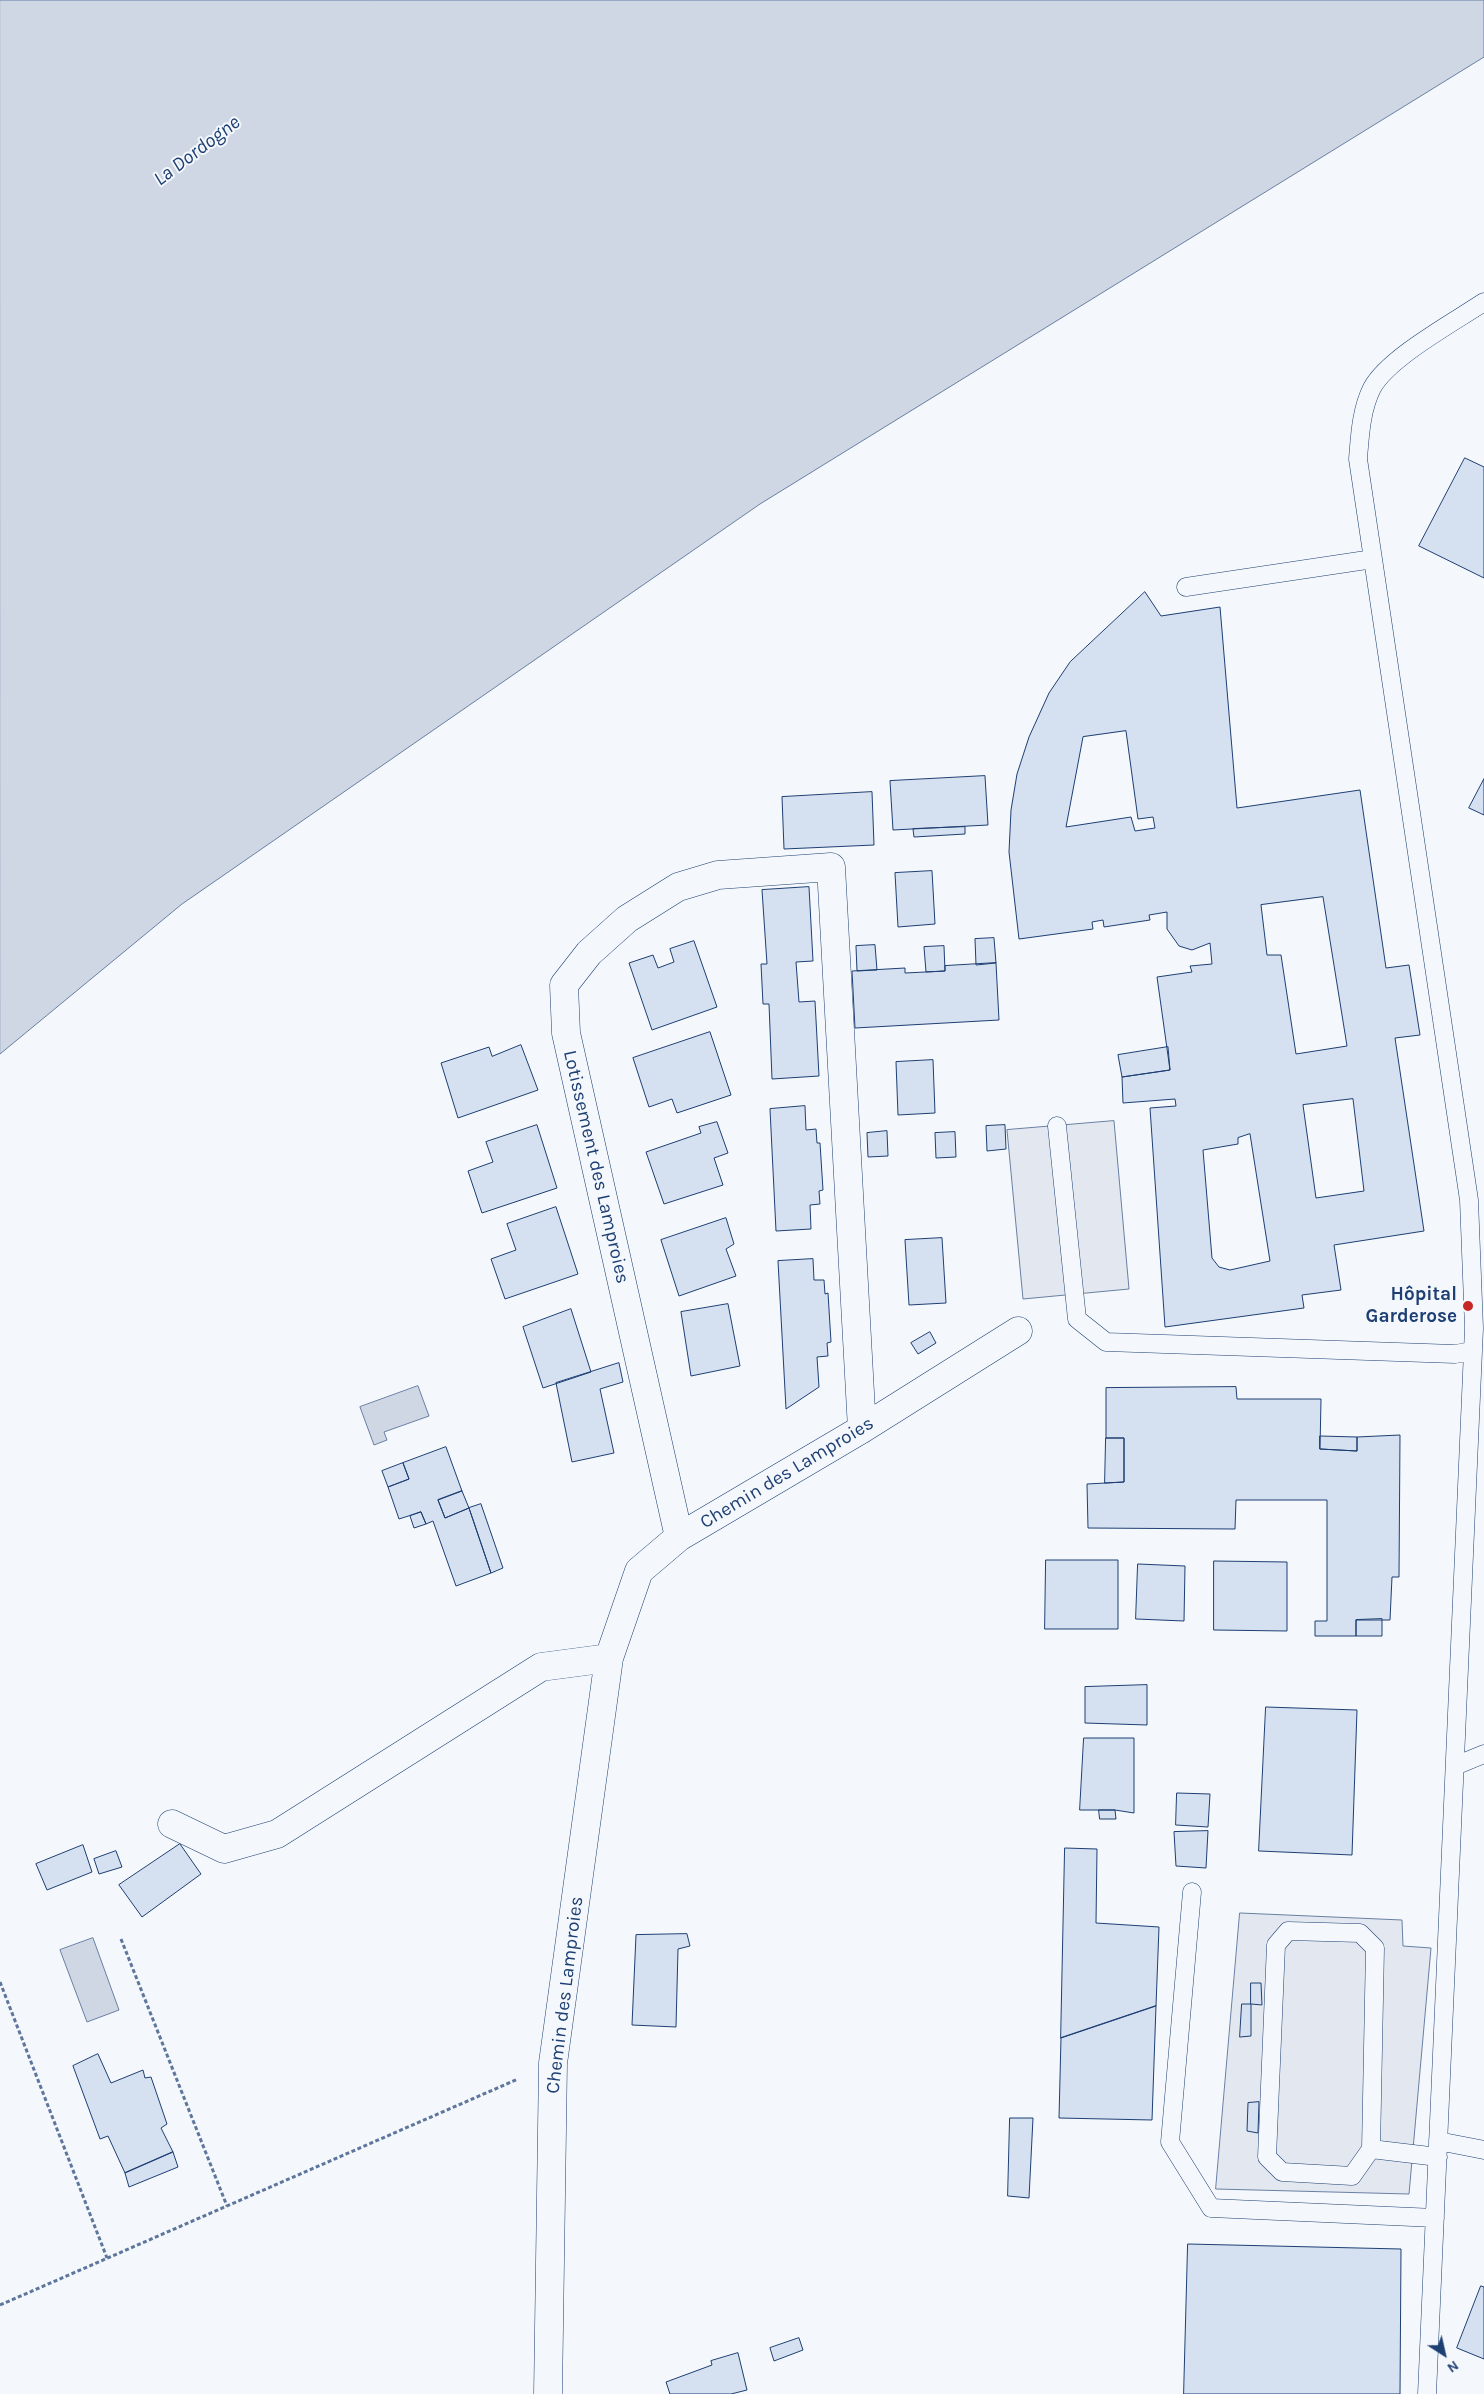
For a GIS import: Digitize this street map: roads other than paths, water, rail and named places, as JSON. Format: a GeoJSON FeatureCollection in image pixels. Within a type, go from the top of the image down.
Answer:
{"type":"FeatureCollection","features":[{"type":"Feature","properties":{"kind":"street","name":"Lotissement des Lamproies"},"geometry":{"type":"LineString","coordinates":[[679,1537],[566,1033],[564,985],[589,952],[627,920],[678,887],[718,875],[831,868],[862,1429]]}},
{"type":"Feature","properties":{"kind":"street","name":"Chemin des Lamproies"},"geometry":{"type":"LineString","coordinates":[[548,2394],[552,2063],[609,1658],[639,1571],[679,1537],[862,1429],[1018,1331]]}},
{"type":"Feature","properties":{"kind":"street"},"geometry":{"type":"LineString","coordinates":[[172,1824],[224,1849],[276,1834],[541,1667],[609,1658]]}},
{"type":"Feature","properties":{"kind":"lane"},"geometry":{"type":"LineString","coordinates":[[1427,2394],[1455,1766],[1477,1412],[1473,1351],[1479,1326],[1469,1200],[1358,459],[1361,419],[1372,388],[1390,365],[1484,302]]}},
{"type":"Feature","properties":{"kind":"lane"},"geometry":{"type":"LineString","coordinates":[[1186,587],[1373,559]]}},
{"type":"Feature","properties":{"kind":"lane"},"geometry":{"type":"LineString","coordinates":[[1057,1126],[1077,1319],[1106,1342],[1455,1354],[1473,1351]]}},
{"type":"Feature","properties":{"kind":"lane"},"geometry":{"type":"LineString","coordinates":[[1455,1766],[1484,1754]]}},
{"type":"Feature","properties":{"kind":"lane"},"geometry":{"type":"LineString","coordinates":[[1192,1892],[1170,2142],[1211,2208],[1435,2218]]}},
{"type":"Feature","properties":{"kind":"lane"},"geometry":{"type":"LineString","coordinates":[[1288,1931],[1360,1933],[1375,1948],[1372,2149],[1352,2176],[1282,2172],[1267,2157],[1276,1945],[1288,1931]]}},
{"type":"Feature","properties":{"kind":"lane"},"geometry":{"type":"LineString","coordinates":[[1372,2149],[1484,2150]]}},
{"type":"Feature","properties":{"kind":"water","name":"La Dordogne"},"geometry":{"type":"Polygon","coordinates":[[[0,0],[1484,0],[1484,57],[760,504],[182,904],[0,1054],[0,0]]]}},
{"type":"Feature","properties":{"kind":"water"},"geometry":{"type":"Polygon","coordinates":[[[418,1386],[429,1416],[384,1432],[387,1440],[374,1445],[360,1407],[418,1386]]]}},
{"type":"Feature","properties":{"kind":"water"},"geometry":{"type":"Polygon","coordinates":[[[93,1938],[119,2010],[87,2022],[60,1950],[93,1938]]]}},
{"type":"Feature","properties":{"kind":"place","name":"Hôpital Garderose"},"geometry":{"type":"Point","coordinates":[1468,1306]}}]}
